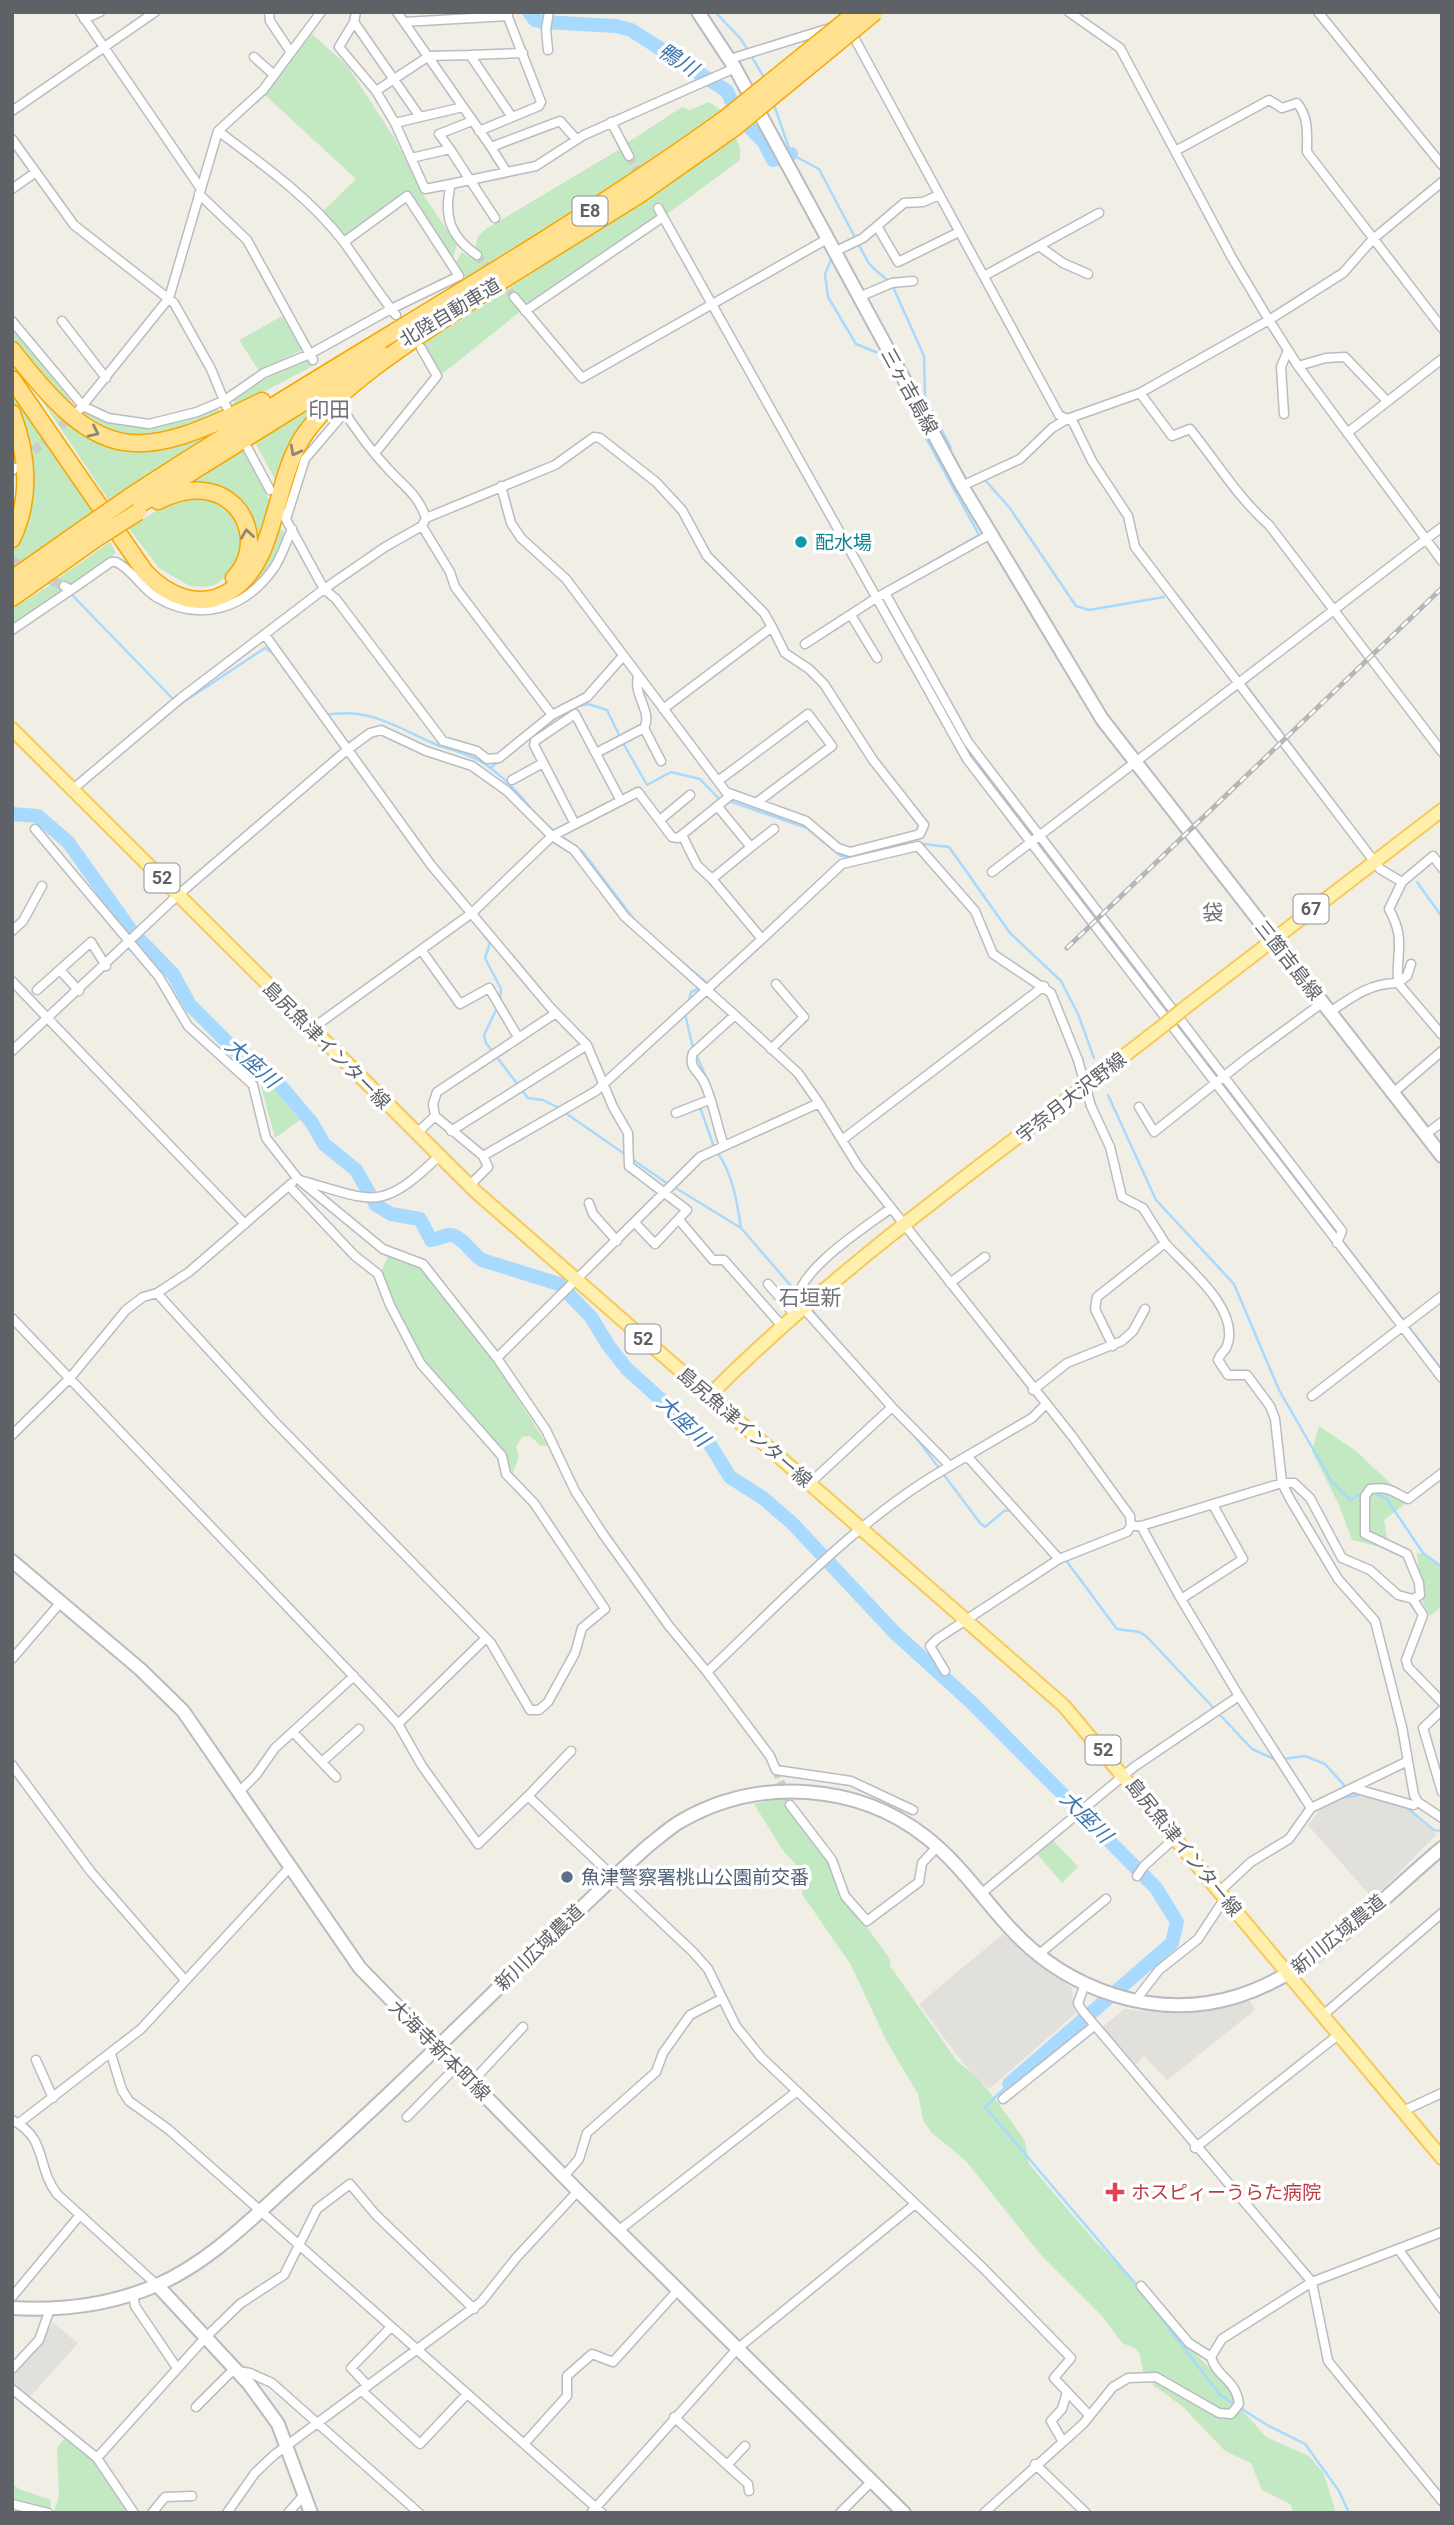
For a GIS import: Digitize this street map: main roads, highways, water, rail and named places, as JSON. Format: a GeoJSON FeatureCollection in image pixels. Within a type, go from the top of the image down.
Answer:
{"type":"FeatureCollection","features":[{"type":"Feature","properties":{"kind":"highway","name":"北陸自動車道"},"geometry":{"type":"LineString","coordinates":[[12,579],[94,532],[639,194],[876,12]]}},
{"type":"Feature","properties":{"kind":"highway","name":"北陸自動車道"},"geometry":{"type":"LineString","coordinates":[[133,506],[248,420],[730,123],[852,18]]}},
{"type":"Feature","properties":{"kind":"highway"},"geometry":{"type":"LineString","coordinates":[[12,379],[145,572],[161,587],[180,597],[211,599],[230,591],[254,567],[263,548],[287,466],[314,422],[360,380],[497,284]]}},
{"type":"Feature","properties":{"kind":"highway"},"geometry":{"type":"LineString","coordinates":[[12,350],[53,401],[74,421],[109,439],[149,443],[178,438],[237,413],[449,298]]}},
{"type":"Feature","properties":{"kind":"highway"},"geometry":{"type":"LineString","coordinates":[[12,366],[130,540],[161,576],[188,591],[208,590],[233,579],[244,564],[249,546],[245,520],[236,506],[220,496],[200,491],[178,493],[133,506]]}},
{"type":"Feature","properties":{"kind":"highway"},"geometry":{"type":"LineString","coordinates":[[12,413],[23,447],[27,482],[23,510],[12,538]]}},
{"type":"Feature","properties":{"kind":"highway","name":"北陸自動車道"},"geometry":{"type":"LineString","coordinates":[[12,597],[94,532]]}},
{"type":"Feature","properties":{"kind":"main road","name":"三ヶ吉島線"},"geometry":{"type":"LineString","coordinates":[[698,12],[732,64],[962,486],[1070,669],[1136,763]]}},
{"type":"Feature","properties":{"kind":"main road","name":"島尻魚津インター線"},"geometry":{"type":"LineString","coordinates":[[12,729],[310,1030],[469,1186],[576,1282],[1037,1680],[1124,1774],[1287,1975],[1442,2158]]}},
{"type":"Feature","properties":{"kind":"main road","name":"三箇吉島線"},"geometry":{"type":"LineString","coordinates":[[1136,763],[1442,1156]]}},
{"type":"Feature","properties":{"kind":"main road","name":"宇奈月大沢野線"},"geometry":{"type":"LineString","coordinates":[[709,1396],[799,1311],[905,1226],[1272,939],[1442,810]]}},
{"type":"Feature","properties":{"kind":"main road","name":"大海寺新本町線"},"geometry":{"type":"LineString","coordinates":[[12,1561],[168,1694],[190,1720],[240,1791],[360,1968],[578,2192],[904,2513]]}},
{"type":"Feature","properties":{"kind":"main road","name":"新川広域農道"},"geometry":{"type":"LineString","coordinates":[[12,2308],[50,2309],[96,2304],[157,2285],[186,2270],[227,2240],[338,2142],[613,1877],[682,1820],[728,1802],[783,1790],[814,1791],[861,1803],[906,1824],[937,1847],[982,1893],[1007,1925],[1038,1955],[1086,1984],[1103,1991],[1128,2000],[1177,2006],[1236,1997],[1287,1975],[1328,1945],[1442,1848]]}},
{"type":"Feature","properties":{"kind":"main road"},"geometry":{"type":"LineString","coordinates":[[157,2285],[263,2402],[287,2445],[311,2513]]}},
{"type":"Feature","properties":{"kind":"waterway","name":"鴨川"},"geometry":{"type":"LineString","coordinates":[[529,12],[535,20],[543,22],[616,26],[631,30],[727,91],[739,117],[764,142],[773,160],[791,154]]}},
{"type":"Feature","properties":{"kind":"waterway"},"geometry":{"type":"LineString","coordinates":[[715,12],[741,39],[765,79]]}},
{"type":"Feature","properties":{"kind":"waterway"},"geometry":{"type":"LineString","coordinates":[[774,105],[791,154],[819,169],[868,262],[893,287],[924,356],[925,398],[951,448]]}},
{"type":"Feature","properties":{"kind":"waterway"},"geometry":{"type":"LineString","coordinates":[[831,260],[825,274],[828,297],[856,344],[878,353]]}},
{"type":"Feature","properties":{"kind":"waterway"},"geometry":{"type":"LineString","coordinates":[[889,586],[979,535],[909,407]]}},
{"type":"Feature","properties":{"kind":"waterway"},"geometry":{"type":"LineString","coordinates":[[985,480],[1009,507],[1076,606],[1089,610],[1164,597]]}},
{"type":"Feature","properties":{"kind":"waterway"},"geometry":{"type":"LineString","coordinates":[[47,582],[72,595],[174,700]]}},
{"type":"Feature","properties":{"kind":"waterway"},"geometry":{"type":"LineString","coordinates":[[1177,595],[1239,677]]}},
{"type":"Feature","properties":{"kind":"waterway"},"geometry":{"type":"LineString","coordinates":[[908,643],[971,756],[1033,837]]}},
{"type":"Feature","properties":{"kind":"waterway"},"geometry":{"type":"LineString","coordinates":[[179,705],[265,648],[273,653]]}},
{"type":"Feature","properties":{"kind":"waterway"},"geometry":{"type":"LineString","coordinates":[[1246,685],[1369,848]]}},
{"type":"Feature","properties":{"kind":"waterway"},"geometry":{"type":"LineString","coordinates":[[308,701],[343,750]]}},
{"type":"Feature","properties":{"kind":"waterway"},"geometry":{"type":"LineString","coordinates":[[578,706],[588,704],[607,710],[620,737]]}},
{"type":"Feature","properties":{"kind":"waterway"},"geometry":{"type":"LineString","coordinates":[[324,715],[341,713],[369,716],[475,758],[503,778],[534,813]]}},
{"type":"Feature","properties":{"kind":"waterway"},"geometry":{"type":"LineString","coordinates":[[534,734],[560,715]]}},
{"type":"Feature","properties":{"kind":"waterway"},"geometry":{"type":"LineString","coordinates":[[623,743],[647,785],[671,772],[700,779],[718,798]]}},
{"type":"Feature","properties":{"kind":"waterway"},"geometry":{"type":"LineString","coordinates":[[490,768],[501,760]]}},
{"type":"Feature","properties":{"kind":"waterway"},"geometry":{"type":"LineString","coordinates":[[732,802],[807,828],[841,856],[855,857],[916,843],[949,847],[1010,933],[1061,981],[1078,1014],[1094,1058]]}},
{"type":"Feature","properties":{"kind":"waterway"},"geometry":{"type":"LineString","coordinates":[[388,812],[423,860]]}},
{"type":"Feature","properties":{"kind":"waterway","name":"大座川"},"geometry":{"type":"LineString","coordinates":[[12,814],[38,816],[68,842],[133,933],[173,974],[190,1005],[239,1054],[274,1078],[312,1123],[324,1144],[356,1170],[376,1205],[391,1214],[420,1219],[431,1240],[453,1236],[482,1260],[559,1284],[591,1317],[627,1369],[709,1443],[730,1477],[763,1498],[792,1523],[894,1632],[971,1702],[1156,1888],[1177,1922],[1172,1943],[1009,2084]]}},
{"type":"Feature","properties":{"kind":"waterway"},"geometry":{"type":"LineString","coordinates":[[544,823],[555,832]]}},
{"type":"Feature","properties":{"kind":"waterway"},"geometry":{"type":"LineString","coordinates":[[560,836],[583,852],[636,922]]}},
{"type":"Feature","properties":{"kind":"waterway"},"geometry":{"type":"LineString","coordinates":[[1037,842],[1169,1014]]}},
{"type":"Feature","properties":{"kind":"waterway"},"geometry":{"type":"LineString","coordinates":[[1417,882],[1442,917]]}},
{"type":"Feature","properties":{"kind":"waterway"},"geometry":{"type":"LineString","coordinates":[[480,930],[490,943],[485,958],[501,989],[500,1002]]}},
{"type":"Feature","properties":{"kind":"waterway"},"geometry":{"type":"LineString","coordinates":[[670,952],[708,984]]}},
{"type":"Feature","properties":{"kind":"waterway"},"geometry":{"type":"LineString","coordinates":[[689,1001],[691,992],[702,987]]}},
{"type":"Feature","properties":{"kind":"waterway"},"geometry":{"type":"LineString","coordinates":[[497,1008],[484,1035],[486,1043],[528,1098],[543,1100],[559,1108]]}},
{"type":"Feature","properties":{"kind":"waterway"},"geometry":{"type":"LineString","coordinates":[[685,1014],[693,1048]]}},
{"type":"Feature","properties":{"kind":"waterway"},"geometry":{"type":"LineString","coordinates":[[1175,1022],[1337,1234]]}},
{"type":"Feature","properties":{"kind":"waterway"},"geometry":{"type":"LineString","coordinates":[[696,1054],[707,1080]]}},
{"type":"Feature","properties":{"kind":"waterway"},"geometry":{"type":"LineString","coordinates":[[1108,1095],[1156,1200],[1234,1284],[1279,1390],[1332,1482],[1350,1500],[1361,1494]]}},
{"type":"Feature","properties":{"kind":"waterway"},"geometry":{"type":"LineString","coordinates":[[700,1107],[714,1147]]}},
{"type":"Feature","properties":{"kind":"waterway"},"geometry":{"type":"LineString","coordinates":[[564,1112],[668,1184]]}},
{"type":"Feature","properties":{"kind":"waterway"},"geometry":{"type":"LineString","coordinates":[[718,1153],[731,1180],[741,1228]]}},
{"type":"Feature","properties":{"kind":"waterway"},"geometry":{"type":"LineString","coordinates":[[674,1187],[741,1228],[804,1301]]}},
{"type":"Feature","properties":{"kind":"waterway"},"geometry":{"type":"LineString","coordinates":[[1341,1239],[1442,1370]]}},
{"type":"Feature","properties":{"kind":"waterway"},"geometry":{"type":"LineString","coordinates":[[811,1309],[859,1365]]}},
{"type":"Feature","properties":{"kind":"waterway"},"geometry":{"type":"LineString","coordinates":[[915,1436],[985,1527],[1004,1511],[1012,1510]]}},
{"type":"Feature","properties":{"kind":"waterway"},"geometry":{"type":"LineString","coordinates":[[1372,1492],[1386,1498],[1423,1553],[1442,1567]]}},
{"type":"Feature","properties":{"kind":"waterway"},"geometry":{"type":"LineString","coordinates":[[1065,1559],[1117,1629],[1140,1632],[1148,1638],[1252,1749],[1276,1760],[1305,1756],[1325,1764],[1344,1785],[1342,1798],[1363,1794]]}},
{"type":"Feature","properties":{"kind":"waterway"},"geometry":{"type":"LineString","coordinates":[[1406,1807],[1434,1830],[1442,1831]]}},
{"type":"Feature","properties":{"kind":"waterway"},"geometry":{"type":"LineString","coordinates":[[1009,2084],[985,2107],[1139,2288]]}},
{"type":"Feature","properties":{"kind":"waterway"},"geometry":{"type":"LineString","coordinates":[[1149,2302],[1220,2395],[1267,2425],[1305,2444],[1339,2491],[1349,2513]]}},
{"type":"Feature","properties":{"kind":"tunnel"},"geometry":{"type":"LineString","coordinates":[[629,156],[641,178]]}},
{"type":"Feature","properties":{"kind":"tunnel"},"geometry":{"type":"LineString","coordinates":[[477,255],[514,297]]}},
{"type":"Feature","properties":{"kind":"tunnel"},"geometry":{"type":"LineString","coordinates":[[25,459],[72,416]]}},
{"type":"Feature","properties":{"kind":"tunnel"},"geometry":{"type":"LineString","coordinates":[[12,560],[27,567]]}},
{"type":"Feature","properties":{"kind":"tunnel"},"geometry":{"type":"LineString","coordinates":[[42,575],[64,586]]}},
{"type":"Feature","properties":{"kind":"tunnel"},"geometry":{"type":"LineString","coordinates":[[776,1770],[790,1805]]}},
{"type":"Feature","properties":{"kind":"railway"},"geometry":{"type":"LineString","coordinates":[[1067,948],[1442,588]]}},
{"type":"Feature","properties":{"kind":"place","name":"配水場"},"geometry":{"type":"Point","coordinates":[801,542]}},
{"type":"Feature","properties":{"kind":"place","name":"魚津警察署桃山公園前交番"},"geometry":{"type":"Point","coordinates":[567,1877]}},
{"type":"Feature","properties":{"kind":"place","name":"ホスピィーうらた病院"},"geometry":{"type":"Point","coordinates":[1115,2192]}},
{"type":"Feature","properties":{"kind":"district","name":"印田"},"geometry":{"type":"Point","coordinates":[329,410]}},
{"type":"Feature","properties":{"kind":"district","name":"袋"},"geometry":{"type":"Point","coordinates":[1213,913]}},
{"type":"Feature","properties":{"kind":"district","name":"石垣新"},"geometry":{"type":"Point","coordinates":[810,1298]}}]}
